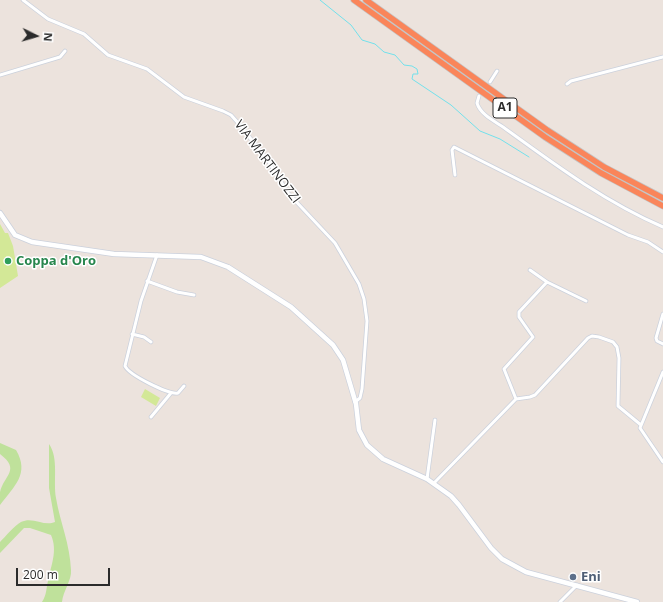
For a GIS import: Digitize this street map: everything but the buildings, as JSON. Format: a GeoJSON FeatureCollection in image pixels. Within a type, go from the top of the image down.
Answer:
{"type":"FeatureCollection","features":[{"type":"Feature","properties":{"kind":"highway","name":"A1"},"geometry":{"type":"LineString","coordinates":[[354,0],[545,137],[601,173],[663,206]]}},
{"type":"Feature","properties":{"kind":"highway","name":"A1"},"geometry":{"type":"LineString","coordinates":[[366,0],[547,130],[604,167],[663,198]]}},
{"type":"Feature","properties":{"kind":"main road"},"geometry":{"type":"LineString","coordinates":[[0,213],[13,233],[28,241],[111,254],[196,256],[214,260],[230,268],[291,307],[324,336],[338,351],[355,402],[359,430],[368,446],[385,460],[434,484],[456,501],[491,548],[506,562],[526,572],[637,602]]}},
{"type":"Feature","properties":{"kind":"street","name":"VIA MARTINOZZI"},"geometry":{"type":"LineString","coordinates":[[23,0],[47,18],[84,34],[108,54],[152,73],[184,97],[227,113],[241,126],[273,168],[288,193],[335,243],[347,261],[361,288],[367,326],[362,389],[360,397],[355,402]]}},
{"type":"Feature","properties":{"kind":"street"},"geometry":{"type":"LineString","coordinates":[[0,75],[60,57],[65,51]]}},
{"type":"Feature","properties":{"kind":"street"},"geometry":{"type":"LineString","coordinates":[[567,84],[571,81],[663,57]]}},
{"type":"Feature","properties":{"kind":"street"},"geometry":{"type":"LineString","coordinates":[[490,82],[497,71]]}},
{"type":"Feature","properties":{"kind":"street"},"geometry":{"type":"LineString","coordinates":[[479,96],[477,103],[479,108],[492,120],[525,144],[612,201],[663,227]]}},
{"type":"Feature","properties":{"kind":"street"},"geometry":{"type":"LineString","coordinates":[[455,174],[452,150],[454,147],[626,234],[647,241],[663,252]]}},
{"type":"Feature","properties":{"kind":"street"},"geometry":{"type":"LineString","coordinates":[[157,255],[147,281],[132,334],[125,361],[126,368],[132,373],[171,393],[178,393],[184,386]]}},
{"type":"Feature","properties":{"kind":"street"},"geometry":{"type":"LineString","coordinates":[[530,270],[547,282],[586,301]]}},
{"type":"Feature","properties":{"kind":"street"},"geometry":{"type":"LineString","coordinates":[[147,281],[176,292],[194,295]]}},
{"type":"Feature","properties":{"kind":"street"},"geometry":{"type":"LineString","coordinates":[[516,399],[504,370],[533,337],[519,317],[518,313],[547,282]]}},
{"type":"Feature","properties":{"kind":"street"},"geometry":{"type":"LineString","coordinates":[[663,314],[656,338],[657,341],[663,344]]}},
{"type":"Feature","properties":{"kind":"street"},"geometry":{"type":"LineString","coordinates":[[132,334],[145,338],[151,342]]}},
{"type":"Feature","properties":{"kind":"street"},"geometry":{"type":"LineString","coordinates":[[434,484],[516,399],[534,396],[588,338],[596,336],[613,342],[617,346],[619,358],[618,406],[641,425]]}},
{"type":"Feature","properties":{"kind":"street"},"geometry":{"type":"LineString","coordinates":[[663,372],[641,425],[641,431],[663,462]]}},
{"type":"Feature","properties":{"kind":"street"},"geometry":{"type":"LineString","coordinates":[[151,417],[171,393]]}},
{"type":"Feature","properties":{"kind":"street"},"geometry":{"type":"LineString","coordinates":[[427,480],[435,420]]}},
{"type":"Feature","properties":{"kind":"street"},"geometry":{"type":"LineString","coordinates":[[560,602],[577,585]]}},
{"type":"Feature","properties":{"kind":"green space","name":"Coppa d'Oro"},"geometry":{"type":"Polygon","coordinates":[[[0,224],[5,233],[8,233],[13,246],[18,276],[0,288],[0,224]]]}},
{"type":"Feature","properties":{"kind":"green space"},"geometry":{"type":"Polygon","coordinates":[[[145,389],[160,398],[156,406],[141,397],[145,389]]]}},
{"type":"Feature","properties":{"kind":"green space"},"geometry":{"type":"Polygon","coordinates":[[[0,443],[16,450],[20,458],[21,473],[15,486],[0,505],[0,492],[10,469],[9,464],[0,454],[0,443]]]}},
{"type":"Feature","properties":{"kind":"green space"},"geometry":{"type":"Polygon","coordinates":[[[49,444],[54,456],[56,498],[70,560],[71,574],[62,602],[42,602],[46,594],[54,552],[51,535],[30,528],[24,528],[0,553],[0,542],[21,522],[30,520],[47,523],[55,522],[49,488],[49,444]]]}},
{"type":"Feature","properties":{"kind":"waterway"},"geometry":{"type":"LineString","coordinates":[[320,0],[351,25],[362,40],[375,44],[384,52],[395,55],[404,65],[412,66],[417,69],[418,74],[413,74],[412,79],[451,105],[480,131],[500,139],[529,157]]}},
{"type":"Feature","properties":{"kind":"place","name":"Coppa d'Oro"},"geometry":{"type":"Point","coordinates":[8,261]}},
{"type":"Feature","properties":{"kind":"place","name":"Eni"},"geometry":{"type":"Point","coordinates":[573,577]}}]}
